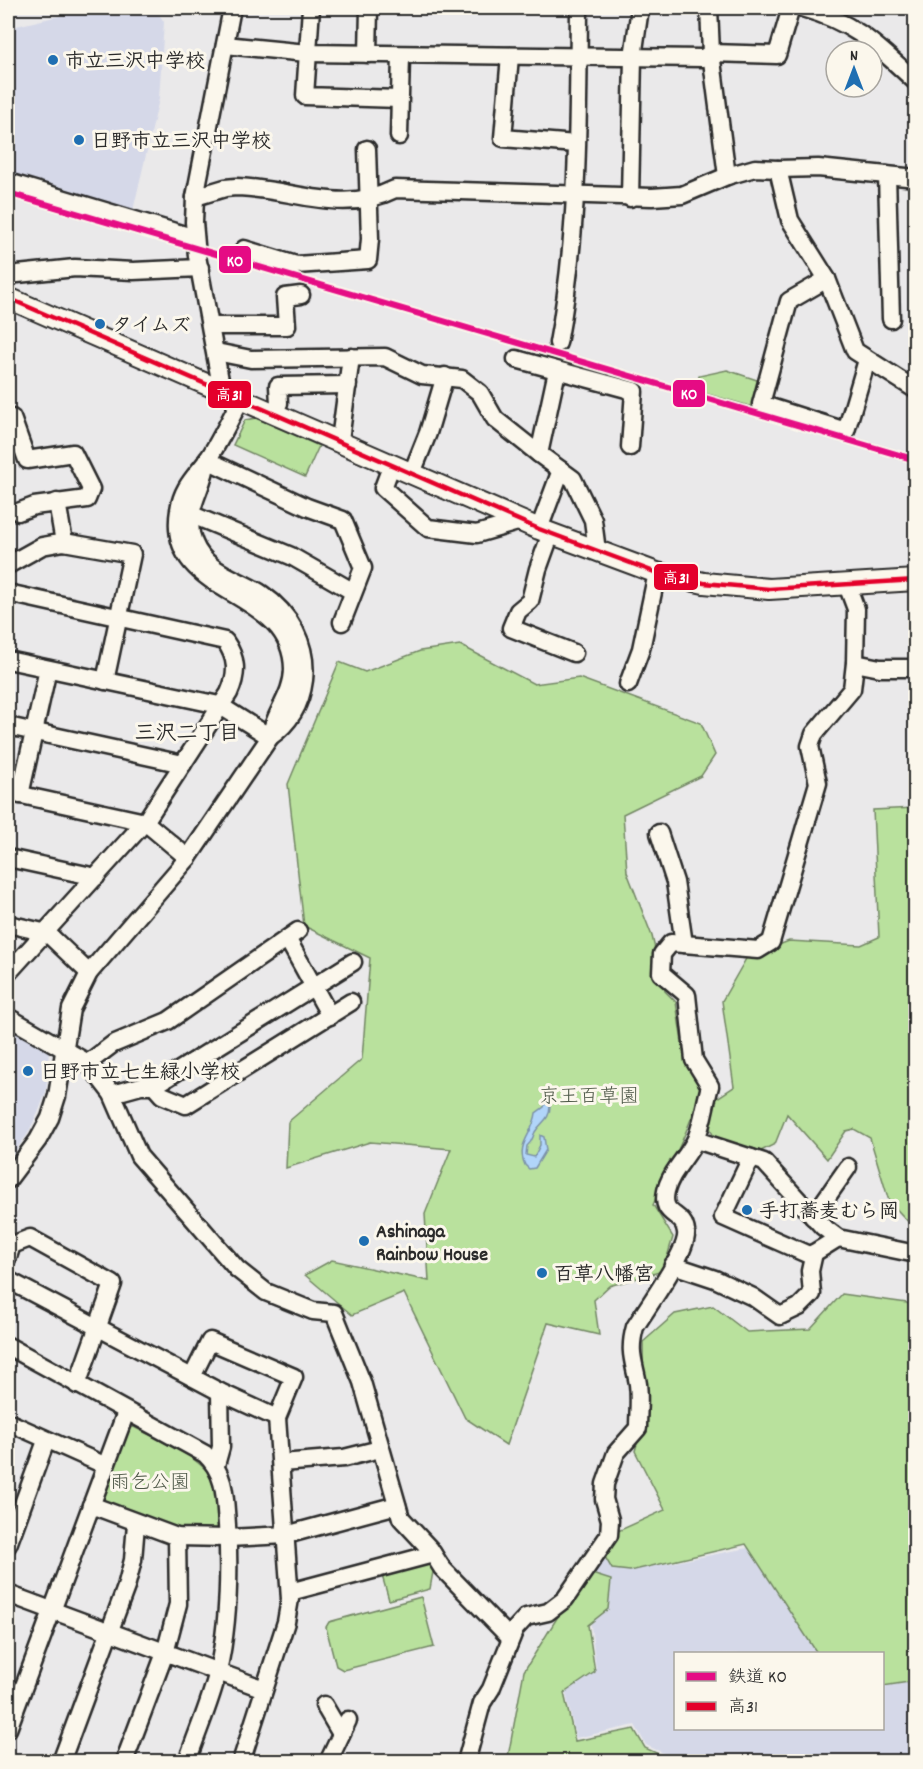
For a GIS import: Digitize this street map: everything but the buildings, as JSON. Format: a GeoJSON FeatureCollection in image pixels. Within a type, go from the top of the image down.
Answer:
{"type":"FeatureCollection","features":[{"type":"Feature","properties":{"kind":"main road"},"geometry":{"type":"LineString","coordinates":[[8,298],[340,440],[537,528],[657,573],[734,587],[769,589],[915,580]]}},
{"type":"Feature","properties":{"kind":"street"},"geometry":{"type":"LineString","coordinates":[[222,391],[195,238],[195,197],[232,8]]}},
{"type":"Feature","properties":{"kind":"street"},"geometry":{"type":"LineString","coordinates":[[311,8],[305,96],[399,99]]}},
{"type":"Feature","properties":{"kind":"street"},"geometry":{"type":"LineString","coordinates":[[368,54],[369,8]]}},
{"type":"Feature","properties":{"kind":"street"},"geometry":{"type":"LineString","coordinates":[[558,344],[568,295],[576,193],[579,8]]}},
{"type":"Feature","properties":{"kind":"street"},"geometry":{"type":"LineString","coordinates":[[630,198],[633,57],[640,8]]}},
{"type":"Feature","properties":{"kind":"street"},"geometry":{"type":"LineString","coordinates":[[710,8],[711,53],[727,176]]}},
{"type":"Feature","properties":{"kind":"street"},"geometry":{"type":"LineString","coordinates":[[225,45],[307,53],[400,55],[703,58],[711,53],[777,56],[791,8]]}},
{"type":"Feature","properties":{"kind":"street"},"geometry":{"type":"LineString","coordinates":[[802,8],[847,23],[871,41],[915,82]]}},
{"type":"Feature","properties":{"kind":"street"},"geometry":{"type":"LineString","coordinates":[[399,136],[400,55]]}},
{"type":"Feature","properties":{"kind":"street"},"geometry":{"type":"LineString","coordinates":[[510,56],[503,138],[576,144]]}},
{"type":"Feature","properties":{"kind":"street"},"geometry":{"type":"LineString","coordinates":[[244,249],[296,265],[368,260],[370,239],[367,149]]}},
{"type":"Feature","properties":{"kind":"street"},"geometry":{"type":"LineString","coordinates":[[195,197],[225,188],[249,187],[349,202],[368,200],[395,189],[576,193],[630,198],[682,195],[727,176],[755,168],[818,168],[915,178]]}},
{"type":"Feature","properties":{"kind":"street"},"geometry":{"type":"LineString","coordinates":[[778,169],[790,220],[827,279],[855,351],[915,390]]}},
{"type":"Feature","properties":{"kind":"street"},"geometry":{"type":"LineString","coordinates":[[887,175],[891,319]]}},
{"type":"Feature","properties":{"kind":"street"},"geometry":{"type":"LineString","coordinates":[[8,182],[195,238]]}},
{"type":"Feature","properties":{"kind":"street"},"geometry":{"type":"LineString","coordinates":[[8,275],[75,268],[133,271],[200,268]]}},
{"type":"Feature","properties":{"kind":"street"},"geometry":{"type":"LineString","coordinates":[[827,279],[789,301],[761,405],[846,431],[867,360]]}},
{"type":"Feature","properties":{"kind":"street"},"geometry":{"type":"LineString","coordinates":[[212,326],[287,326],[285,297],[301,296]]}},
{"type":"Feature","properties":{"kind":"street"},"geometry":{"type":"LineString","coordinates":[[216,352],[251,359],[385,357],[422,375],[445,375],[462,379],[480,393],[495,419],[573,479],[586,501],[593,520],[597,551]]}},
{"type":"Feature","properties":{"kind":"street"},"geometry":{"type":"LineString","coordinates":[[340,440],[351,357]]}},
{"type":"Feature","properties":{"kind":"street"},"geometry":{"type":"LineString","coordinates":[[516,359],[634,392],[630,447]]}},
{"type":"Feature","properties":{"kind":"street"},"geometry":{"type":"LineString","coordinates":[[539,454],[557,371]]}},
{"type":"Feature","properties":{"kind":"street"},"geometry":{"type":"LineString","coordinates":[[412,472],[428,433],[445,375]]}},
{"type":"Feature","properties":{"kind":"street"},"geometry":{"type":"LineString","coordinates":[[274,413],[279,403],[278,386],[348,385]]}},
{"type":"Feature","properties":{"kind":"street"},"geometry":{"type":"LineString","coordinates":[[241,399],[207,460],[195,473],[179,510],[178,528],[182,547],[192,565],[206,579],[256,606],[272,618],[290,648],[293,668],[291,686],[273,722],[270,737]]}},
{"type":"Feature","properties":{"kind":"street"},"geometry":{"type":"LineString","coordinates":[[12,418],[27,460],[74,453],[92,489],[87,499],[34,506],[18,512]]}},
{"type":"Feature","properties":{"kind":"street"},"geometry":{"type":"LineString","coordinates":[[8,1180],[38,1140],[50,1118],[57,1096],[71,1009],[89,973],[188,858],[270,737],[284,727],[297,707],[303,690],[305,669],[302,647],[295,629],[279,608],[261,594],[215,570],[203,559],[190,529],[190,513],[205,477],[207,460]]}},
{"type":"Feature","properties":{"kind":"street"},"geometry":{"type":"LineString","coordinates":[[207,460],[307,507],[344,520],[363,568],[352,591],[342,622]]}},
{"type":"Feature","properties":{"kind":"street"},"geometry":{"type":"LineString","coordinates":[[392,464],[383,488],[428,528],[477,534],[537,528]]}},
{"type":"Feature","properties":{"kind":"street"},"geometry":{"type":"LineString","coordinates":[[561,470],[537,528],[538,569],[530,601],[518,611],[511,628],[574,653]]}},
{"type":"Feature","properties":{"kind":"street"},"geometry":{"type":"LineString","coordinates":[[57,502],[64,542]]}},
{"type":"Feature","properties":{"kind":"street"},"geometry":{"type":"LineString","coordinates":[[190,513],[291,556],[352,591]]}},
{"type":"Feature","properties":{"kind":"street"},"geometry":{"type":"LineString","coordinates":[[8,565],[42,546],[64,542],[132,554],[105,681]]}},
{"type":"Feature","properties":{"kind":"street"},"geometry":{"type":"LineString","coordinates":[[628,684],[641,649],[657,573]]}},
{"type":"Feature","properties":{"kind":"street"},"geometry":{"type":"LineString","coordinates":[[466,1761],[482,1703],[491,1689],[510,1638],[526,1617],[548,1612],[565,1599],[609,1535],[610,1520],[604,1498],[605,1484],[616,1453],[638,1428],[638,1385],[630,1352],[631,1340],[635,1327],[684,1249],[686,1232],[681,1220],[668,1211],[665,1203],[666,1189],[696,1140],[710,1086],[694,1060],[687,995],[661,973],[662,954],[671,943],[758,950],[771,942],[818,783],[810,746],[814,734],[852,689],[856,609],[847,585]]}},
{"type":"Feature","properties":{"kind":"street"},"geometry":{"type":"LineString","coordinates":[[8,593],[225,641],[232,651],[236,664],[235,680],[145,822],[8,974]]}},
{"type":"Feature","properties":{"kind":"street"},"geometry":{"type":"LineString","coordinates":[[8,660],[219,705],[270,737]]}},
{"type":"Feature","properties":{"kind":"street"},"geometry":{"type":"LineString","coordinates":[[855,663],[880,668],[915,668]]}},
{"type":"Feature","properties":{"kind":"street"},"geometry":{"type":"LineString","coordinates":[[48,669],[34,732],[14,794],[145,822],[188,858]]}},
{"type":"Feature","properties":{"kind":"street"},"geometry":{"type":"LineString","coordinates":[[8,726],[183,764]]}},
{"type":"Feature","properties":{"kind":"street"},"geometry":{"type":"LineString","coordinates":[[658,833],[675,882],[684,944]]}},
{"type":"Feature","properties":{"kind":"street"},"geometry":{"type":"LineString","coordinates":[[8,858],[96,876]]}},
{"type":"Feature","properties":{"kind":"street"},"geometry":{"type":"LineString","coordinates":[[8,924],[47,933],[89,973]]}},
{"type":"Feature","properties":{"kind":"street"},"geometry":{"type":"LineString","coordinates":[[88,1063],[113,1044],[168,1021],[293,936],[330,1016]]}},
{"type":"Feature","properties":{"kind":"street"},"geometry":{"type":"LineString","coordinates":[[112,1094],[141,1086],[154,1086],[353,962]]}},
{"type":"Feature","properties":{"kind":"street"},"geometry":{"type":"LineString","coordinates":[[154,1086],[162,1095],[186,1105],[351,1002]]}},
{"type":"Feature","properties":{"kind":"street"},"geometry":{"type":"LineString","coordinates":[[8,1017],[88,1063],[112,1094],[139,1156],[237,1269],[266,1292],[313,1311],[334,1312],[362,1382],[401,1518],[433,1554],[442,1568],[510,1638]]}},
{"type":"Feature","properties":{"kind":"street"},"geometry":{"type":"LineString","coordinates":[[696,1140],[764,1162],[813,1217],[838,1238],[915,1254]]}},
{"type":"Feature","properties":{"kind":"street"},"geometry":{"type":"LineString","coordinates":[[751,1158],[723,1217],[809,1256],[838,1238]]}},
{"type":"Feature","properties":{"kind":"street"},"geometry":{"type":"LineString","coordinates":[[813,1217],[848,1167]]}},
{"type":"Feature","properties":{"kind":"street"},"geometry":{"type":"LineString","coordinates":[[8,1257],[12,1245],[30,1238],[114,1284],[77,1385]]}},
{"type":"Feature","properties":{"kind":"street"},"geometry":{"type":"LineString","coordinates":[[673,1265],[715,1279],[753,1298],[780,1316],[799,1307],[812,1294],[810,1271],[814,1253]]}},
{"type":"Feature","properties":{"kind":"street"},"geometry":{"type":"LineString","coordinates":[[8,1280],[220,1392],[277,1418]]}},
{"type":"Feature","properties":{"kind":"street"},"geometry":{"type":"LineString","coordinates":[[192,1377],[210,1341],[294,1377],[277,1418],[290,1592],[286,1622],[242,1761]]}},
{"type":"Feature","properties":{"kind":"street"},"geometry":{"type":"LineString","coordinates":[[8,1346],[204,1455],[216,1465],[224,1482],[229,1600],[218,1672],[187,1761]]}},
{"type":"Feature","properties":{"kind":"street"},"geometry":{"type":"LineString","coordinates":[[216,1465],[221,1447],[220,1392]]}},
{"type":"Feature","properties":{"kind":"street"},"geometry":{"type":"LineString","coordinates":[[8,1728],[104,1465],[126,1412]]}},
{"type":"Feature","properties":{"kind":"street"},"geometry":{"type":"LineString","coordinates":[[8,1422],[104,1465]]}},
{"type":"Feature","properties":{"kind":"street"},"geometry":{"type":"LineString","coordinates":[[8,1545],[46,1440]]}},
{"type":"Feature","properties":{"kind":"street"},"geometry":{"type":"LineString","coordinates":[[281,1463],[344,1458],[380,1449]]}},
{"type":"Feature","properties":{"kind":"street"},"geometry":{"type":"LineString","coordinates":[[91,1505],[136,1524],[177,1537],[228,1538],[286,1535],[397,1506]]}},
{"type":"Feature","properties":{"kind":"street"},"geometry":{"type":"LineString","coordinates":[[61,1761],[111,1632],[133,1560],[136,1524]]}},
{"type":"Feature","properties":{"kind":"street"},"geometry":{"type":"LineString","coordinates":[[124,1761],[165,1653],[178,1604],[177,1537]]}},
{"type":"Feature","properties":{"kind":"street"},"geometry":{"type":"LineString","coordinates":[[290,1592],[433,1554]]}},
{"type":"Feature","properties":{"kind":"street"},"geometry":{"type":"LineString","coordinates":[[8,1594],[264,1689]]}},
{"type":"Feature","properties":{"kind":"street"},"geometry":{"type":"LineString","coordinates":[[324,1705],[344,1727],[328,1761]]}},
{"type":"Feature","properties":{"kind":"shaded area","name":"日野市立三沢中学校"},"geometry":{"type":"Polygon","coordinates":[[[93,8],[155,8],[164,22],[159,99],[131,219],[8,180],[8,28],[93,8]]]}},
{"type":"Feature","properties":{"kind":"shaded area","name":"日野市立七生緑小学校"},"geometry":{"type":"Polygon","coordinates":[[[8,1022],[49,1050],[46,1092],[27,1135],[8,1160],[8,1022]]]}},
{"type":"Feature","properties":{"kind":"shaded area"},"geometry":{"type":"Polygon","coordinates":[[[758,1546],[817,1652],[674,1652],[674,1730],[884,1730],[884,1686],[915,1681],[915,1761],[675,1761],[674,1758],[646,1745],[635,1725],[576,1738],[565,1689],[596,1668],[585,1576],[609,1548],[639,1569],[758,1546]]]}},
{"type":"Feature","properties":{"kind":"green space"},"geometry":{"type":"Polygon","coordinates":[[[727,370],[760,381],[753,407],[697,391],[699,376],[727,370]]]}},
{"type":"Feature","properties":{"kind":"green space"},"geometry":{"type":"Polygon","coordinates":[[[256,418],[319,446],[305,477],[233,445],[245,420],[256,418]]]}},
{"type":"Feature","properties":{"kind":"green space","name":"京王百草園"},"geometry":{"type":"Polygon","coordinates":[[[460,645],[534,684],[579,678],[701,723],[715,755],[701,776],[623,814],[627,872],[652,936],[665,991],[676,1002],[683,1049],[702,1086],[686,1131],[653,1205],[673,1237],[663,1271],[609,1286],[594,1300],[599,1335],[548,1323],[506,1445],[465,1418],[404,1293],[352,1315],[305,1275],[332,1260],[429,1281],[425,1214],[451,1149],[370,1142],[286,1168],[288,1122],[362,1059],[370,958],[304,926],[288,784],[339,662],[365,672],[420,651],[460,645]]]}},
{"type":"Feature","properties":{"kind":"green space"},"geometry":{"type":"Polygon","coordinates":[[[915,808],[915,1229],[889,1201],[870,1138],[854,1129],[846,1131],[827,1159],[787,1114],[775,1144],[761,1151],[715,1140],[702,1108],[734,1087],[722,1001],[747,957],[789,941],[861,945],[879,937],[873,810],[915,808]]]}},
{"type":"Feature","properties":{"kind":"green space"},"geometry":{"type":"Polygon","coordinates":[[[842,1294],[907,1303],[915,1309],[915,1681],[884,1686],[884,1652],[816,1652],[746,1544],[630,1571],[612,1569],[605,1557],[618,1531],[665,1510],[635,1451],[644,1419],[643,1342],[675,1314],[713,1306],[747,1332],[810,1329],[842,1294]]]}},
{"type":"Feature","properties":{"kind":"green space","name":"雨乞公園"},"geometry":{"type":"Polygon","coordinates":[[[134,1427],[181,1451],[204,1468],[216,1487],[220,1529],[209,1533],[179,1532],[104,1506],[101,1498],[128,1429],[134,1427]]]}},
{"type":"Feature","properties":{"kind":"green space"},"geometry":{"type":"Polygon","coordinates":[[[426,1559],[434,1566],[430,1589],[389,1600],[381,1572],[426,1559]]]}},
{"type":"Feature","properties":{"kind":"green space"},"geometry":{"type":"Polygon","coordinates":[[[592,1574],[611,1580],[608,1609],[588,1625],[595,1672],[564,1693],[575,1741],[634,1729],[645,1748],[674,1761],[507,1762],[524,1671],[575,1589],[592,1574]]]}},
{"type":"Feature","properties":{"kind":"green space"},"geometry":{"type":"Polygon","coordinates":[[[421,1597],[434,1647],[343,1670],[336,1666],[326,1627],[329,1622],[421,1597]]]}},
{"type":"Feature","properties":{"kind":"water"},"geometry":{"type":"Polygon","coordinates":[[[546,1101],[550,1106],[548,1115],[527,1146],[526,1155],[534,1157],[540,1145],[540,1135],[544,1137],[546,1150],[535,1168],[529,1169],[525,1165],[522,1151],[536,1113],[544,1107],[546,1101]]]}},
{"type":"Feature","properties":{"kind":"rail line","name":"KO"},"geometry":{"type":"LineString","coordinates":[[8,193],[916,460]]}},
{"type":"Feature","properties":{"kind":"transit line","name":"高31"},"geometry":{"type":"LineString","coordinates":[[8,298],[539,529],[657,573],[704,583],[769,589],[916,580]]}},
{"type":"Feature","properties":{"kind":"place","name":"市立三沢中学校"},"geometry":{"type":"Point","coordinates":[53,60]}},
{"type":"Feature","properties":{"kind":"place","name":"日野市立三沢中学校"},"geometry":{"type":"Point","coordinates":[79,140]}},
{"type":"Feature","properties":{"kind":"place","name":"タイムズ"},"geometry":{"type":"Point","coordinates":[100,324]}},
{"type":"Feature","properties":{"kind":"place","name":"日野市立七生緑小学校"},"geometry":{"type":"Point","coordinates":[28,1071]}},
{"type":"Feature","properties":{"kind":"place","name":"手打蕎麦むら岡"},"geometry":{"type":"Point","coordinates":[747,1210]}},
{"type":"Feature","properties":{"kind":"place","name":"Ashinaga Rainbow House"},"geometry":{"type":"Point","coordinates":[364,1241]}},
{"type":"Feature","properties":{"kind":"place","name":"百草八幡宮"},"geometry":{"type":"Point","coordinates":[542,1273]}},
{"type":"Feature","properties":{"kind":"district","name":"三沢二丁目"},"geometry":{"type":"Point","coordinates":[187,732]}}]}
